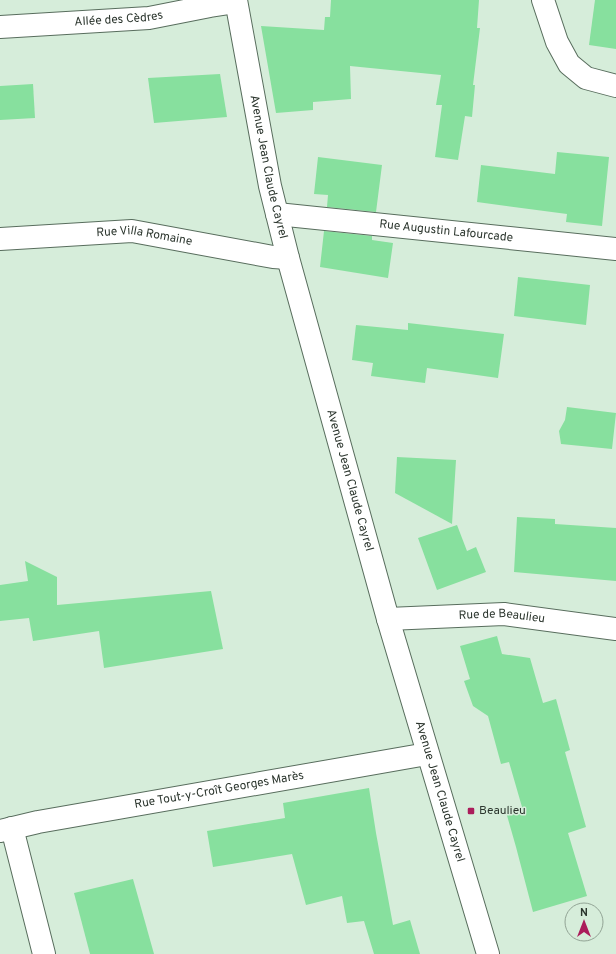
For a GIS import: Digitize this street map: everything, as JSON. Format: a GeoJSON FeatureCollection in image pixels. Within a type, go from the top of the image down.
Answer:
{"type":"FeatureCollection","features":[{"type":"Feature","properties":{"kind":"street"},"geometry":{"type":"LineString","coordinates":[[543,0],[557,42],[569,64],[586,78],[616,86]]}},
{"type":"Feature","properties":{"kind":"street","name":"Allée des Cèdres"},"geometry":{"type":"LineString","coordinates":[[0,27],[149,18],[236,1]]}},
{"type":"Feature","properties":{"kind":"street","name":"Avenue Jean Claude Cayrel"},"geometry":{"type":"LineString","coordinates":[[236,1],[270,186],[288,258],[388,619],[427,754],[488,954]]}},
{"type":"Feature","properties":{"kind":"street","name":"Rue Augustin Lafourcade"},"geometry":{"type":"LineString","coordinates":[[277,214],[616,249]]}},
{"type":"Feature","properties":{"kind":"street","name":"Rue Villa Romaine"},"geometry":{"type":"LineString","coordinates":[[0,239],[132,231],[273,257],[288,258]]}},
{"type":"Feature","properties":{"kind":"street","name":"Rue de Beaulieu"},"geometry":{"type":"LineString","coordinates":[[388,619],[504,614],[616,629]]}},
{"type":"Feature","properties":{"kind":"street","name":"Rue Tout-y-Croît Georges Marès"},"geometry":{"type":"LineString","coordinates":[[44,954],[6,830],[53,819],[427,754]]}},
{"type":"Feature","properties":{"kind":"building"},"geometry":{"type":"Polygon","coordinates":[[[331,0],[479,0],[477,28],[480,28],[473,85],[475,85],[472,117],[465,116],[458,160],[435,157],[442,105],[436,105],[441,75],[350,66],[351,99],[313,102],[313,110],[276,113],[261,26],[324,30],[325,17],[330,17],[331,0]]]}},
{"type":"Feature","properties":{"kind":"building"},"geometry":{"type":"Polygon","coordinates":[[[595,0],[616,0],[616,49],[589,45],[595,0]]]}},
{"type":"Feature","properties":{"kind":"building"},"geometry":{"type":"Polygon","coordinates":[[[220,74],[227,117],[154,123],[148,78],[220,74]]]}},
{"type":"Feature","properties":{"kind":"building"},"geometry":{"type":"Polygon","coordinates":[[[33,84],[35,118],[0,120],[0,86],[33,84]]]}},
{"type":"Feature","properties":{"kind":"building"},"geometry":{"type":"Polygon","coordinates":[[[557,152],[609,157],[602,226],[566,222],[567,214],[477,202],[481,165],[555,174],[557,152]]]}},
{"type":"Feature","properties":{"kind":"building"},"geometry":{"type":"Polygon","coordinates":[[[318,157],[382,165],[376,212],[327,207],[328,195],[314,194],[318,157]]]}},
{"type":"Feature","properties":{"kind":"building"},"geometry":{"type":"Polygon","coordinates":[[[324,231],[372,236],[372,240],[393,243],[388,278],[320,267],[324,231]]]}},
{"type":"Feature","properties":{"kind":"building"},"geometry":{"type":"Polygon","coordinates":[[[518,277],[590,285],[586,325],[514,316],[518,277]]]}},
{"type":"Feature","properties":{"kind":"building"},"geometry":{"type":"Polygon","coordinates":[[[408,323],[504,334],[498,378],[427,368],[425,383],[371,376],[373,363],[352,360],[356,325],[408,330],[408,323]]]}},
{"type":"Feature","properties":{"kind":"building"},"geometry":{"type":"Polygon","coordinates":[[[567,407],[616,413],[612,449],[561,444],[559,431],[565,420],[567,407]]]}},
{"type":"Feature","properties":{"kind":"building"},"geometry":{"type":"Polygon","coordinates":[[[397,457],[456,460],[452,524],[395,493],[397,457]]]}},
{"type":"Feature","properties":{"kind":"building"},"geometry":{"type":"Polygon","coordinates":[[[517,517],[555,519],[555,524],[616,528],[616,581],[514,572],[517,517]]]}},
{"type":"Feature","properties":{"kind":"building"},"geometry":{"type":"Polygon","coordinates":[[[457,525],[467,551],[476,547],[486,572],[437,590],[418,538],[457,525]]]}},
{"type":"Feature","properties":{"kind":"building"},"geometry":{"type":"Polygon","coordinates":[[[25,561],[57,577],[57,605],[211,591],[223,649],[104,668],[99,631],[33,641],[29,618],[0,621],[0,585],[28,581],[25,561]]]}},
{"type":"Feature","properties":{"kind":"building"},"geometry":{"type":"Polygon","coordinates":[[[497,636],[502,654],[530,658],[543,703],[556,699],[570,750],[565,752],[586,827],[568,833],[587,896],[533,912],[506,812],[522,807],[509,762],[501,764],[488,716],[473,706],[464,681],[470,679],[460,646],[497,636]]]}},
{"type":"Feature","properties":{"kind":"building"},"geometry":{"type":"Polygon","coordinates":[[[369,788],[393,925],[410,920],[420,954],[374,954],[364,921],[347,923],[342,896],[306,905],[292,854],[213,867],[207,831],[285,818],[283,803],[369,788]]]}},
{"type":"Feature","properties":{"kind":"building"},"geometry":{"type":"Polygon","coordinates":[[[133,879],[154,954],[90,954],[74,893],[133,879]]]}},
{"type":"Feature","properties":{"kind":"place","name":"Beaulieu"},"geometry":{"type":"Point","coordinates":[471,811]}}]}
